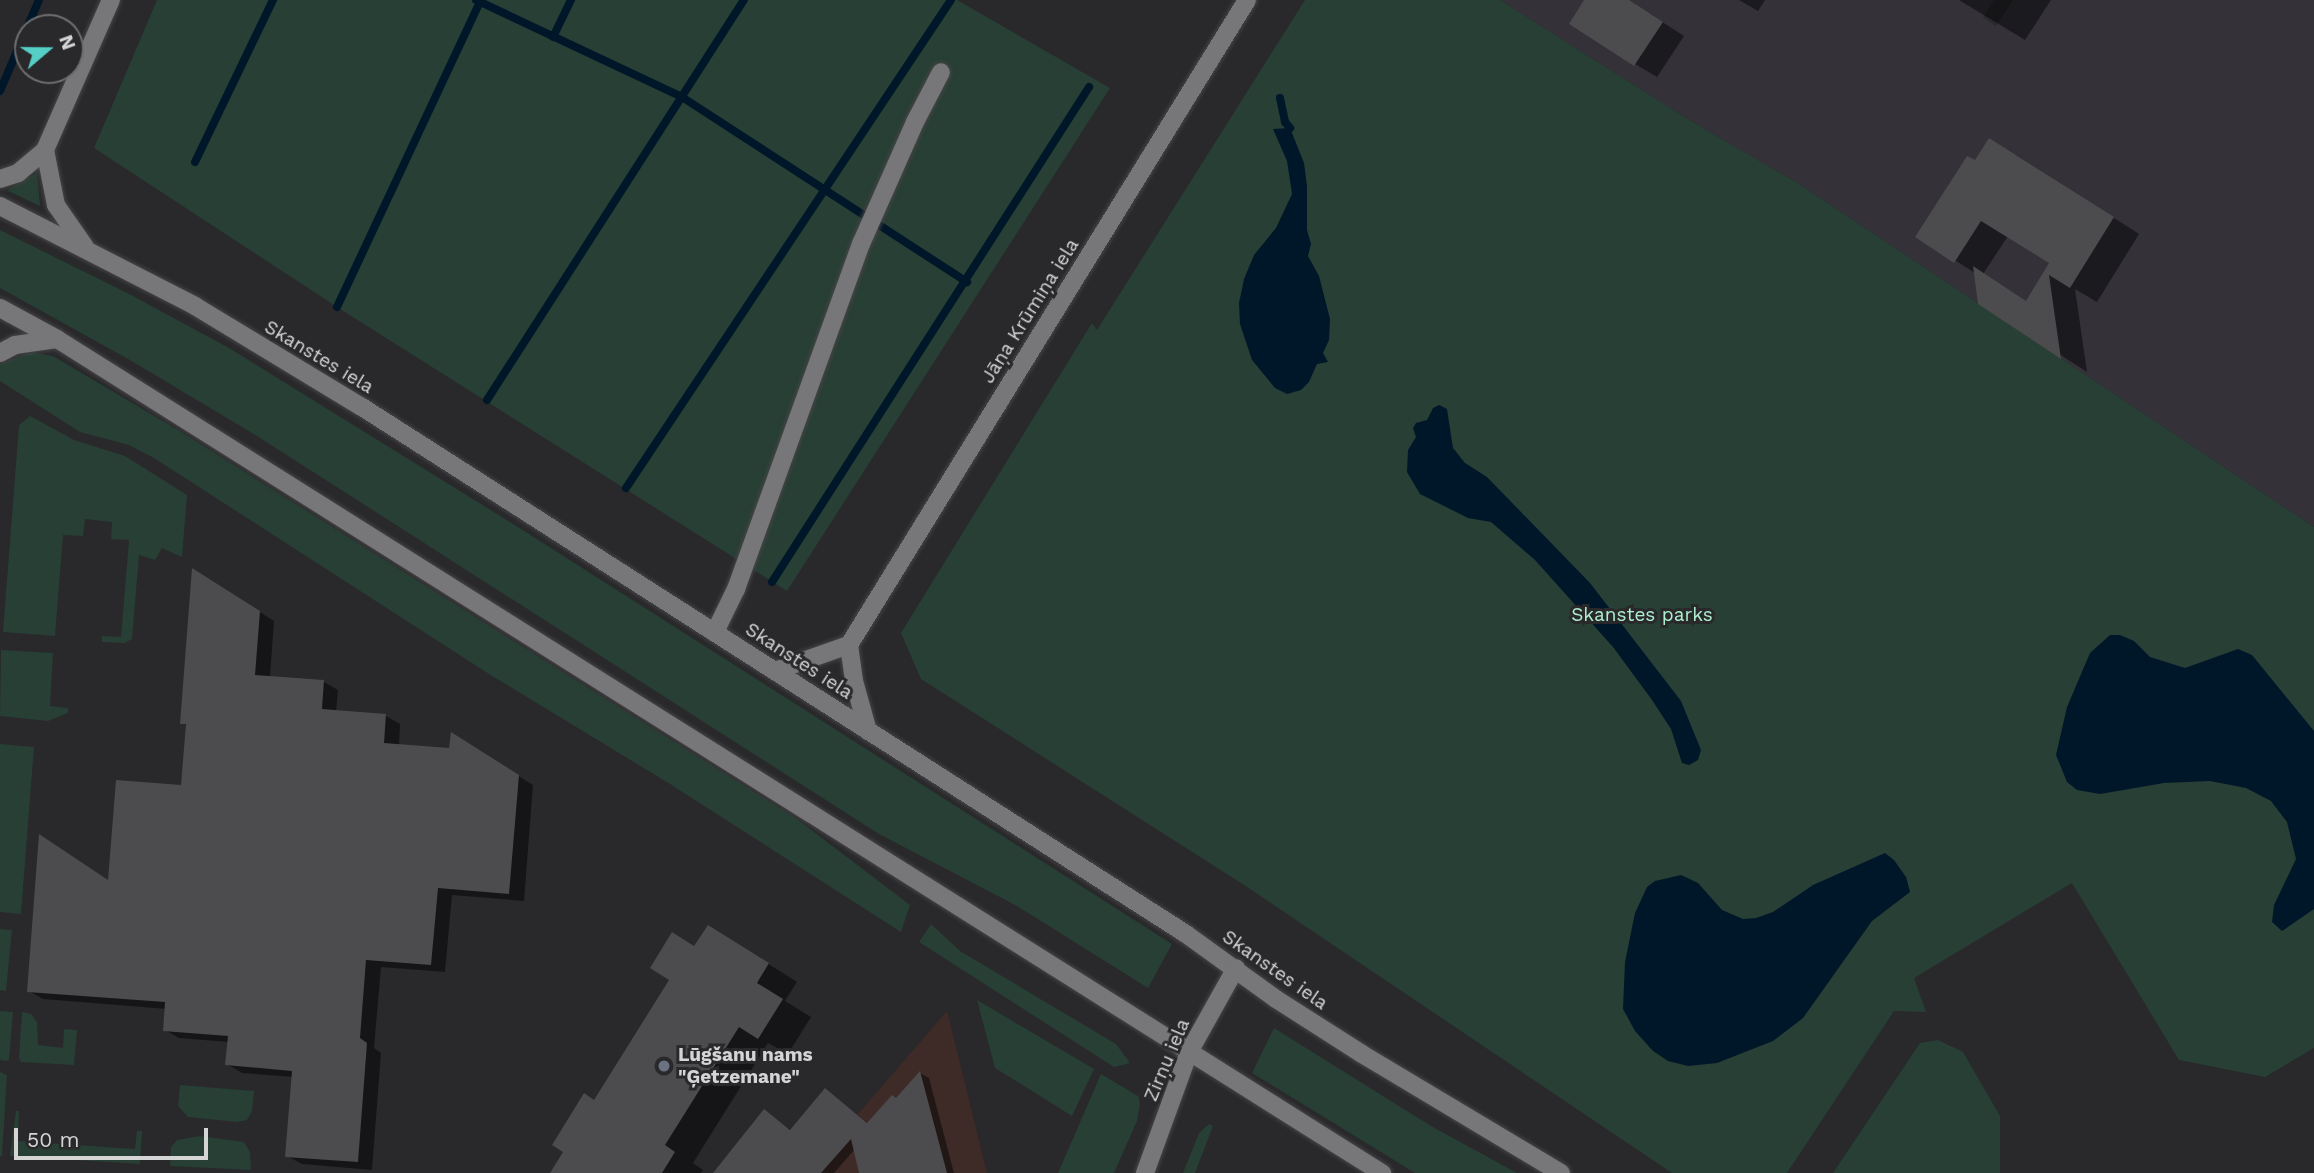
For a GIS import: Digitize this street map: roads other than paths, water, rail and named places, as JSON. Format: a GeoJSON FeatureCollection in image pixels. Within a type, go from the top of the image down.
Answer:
{"type":"FeatureCollection","features":[{"type":"Feature","properties":{"kind":"main road"},"geometry":{"type":"LineString","coordinates":[[0,178],[18,173],[45,150],[111,0]]}},
{"type":"Feature","properties":{"kind":"main road","name":"Jāņa Krūmiņa iela"},"geometry":{"type":"LineString","coordinates":[[849,645],[1247,0]]}},
{"type":"Feature","properties":{"kind":"main road"},"geometry":{"type":"LineString","coordinates":[[716,632],[736,589],[861,244],[915,122],[942,72]]}},
{"type":"Feature","properties":{"kind":"main road"},"geometry":{"type":"LineString","coordinates":[[45,150],[56,205],[85,247]]}},
{"type":"Feature","properties":{"kind":"main road","name":"Skanstes iela"},"geometry":{"type":"LineString","coordinates":[[0,206],[85,247],[195,306],[362,407],[1236,968],[1276,999],[1373,1061],[1561,1173]]}},
{"type":"Feature","properties":{"kind":"main road"},"geometry":{"type":"LineString","coordinates":[[0,308],[57,340],[1382,1173]]}},
{"type":"Feature","properties":{"kind":"main road"},"geometry":{"type":"LineString","coordinates":[[0,353],[15,345],[57,340]]}},
{"type":"Feature","properties":{"kind":"main road"},"geometry":{"type":"LineString","coordinates":[[775,671],[849,645],[854,681],[869,731]]}},
{"type":"Feature","properties":{"kind":"main road","name":"Zirņu iela"},"geometry":{"type":"LineString","coordinates":[[1145,1173],[1189,1052],[1236,968]]}},
{"type":"Feature","properties":{"kind":"water"},"geometry":{"type":"Polygon","coordinates":[[[1290,128],[1304,163],[1307,230],[1311,244],[1308,256],[1319,276],[1330,319],[1329,340],[1323,353],[1328,362],[1317,364],[1309,382],[1301,390],[1287,394],[1275,388],[1252,360],[1240,324],[1239,303],[1244,279],[1254,255],[1276,228],[1292,194],[1287,161],[1273,129],[1290,128]]]}},
{"type":"Feature","properties":{"kind":"water"},"geometry":{"type":"Polygon","coordinates":[[[1439,405],[1447,409],[1453,448],[1465,463],[1487,477],[1590,583],[1681,701],[1701,750],[1698,760],[1689,765],[1682,763],[1671,729],[1652,700],[1613,647],[1535,560],[1491,522],[1468,518],[1420,494],[1407,472],[1408,450],[1416,437],[1413,428],[1416,423],[1427,420],[1433,408],[1439,405]]]}},
{"type":"Feature","properties":{"kind":"water"},"geometry":{"type":"Polygon","coordinates":[[[2110,635],[2120,635],[2134,641],[2150,657],[2185,668],[2238,649],[2252,655],[2314,731],[2314,909],[2282,931],[2272,922],[2274,905],[2296,859],[2287,822],[2271,801],[2246,788],[2210,781],[2164,783],[2100,794],[2077,790],[2067,782],[2056,755],[2067,707],[2090,653],[2110,635]]]}},
{"type":"Feature","properties":{"kind":"water"},"geometry":{"type":"Polygon","coordinates":[[[1885,853],[1894,860],[1906,877],[1910,892],[1872,921],[1803,1018],[1773,1041],[1717,1063],[1688,1066],[1668,1061],[1653,1051],[1635,1031],[1623,1009],[1625,962],[1635,913],[1647,887],[1655,881],[1681,875],[1698,883],[1722,910],[1743,919],[1756,918],[1773,912],[1813,885],[1885,853]]]}},
{"type":"Feature","properties":{"kind":"waterway"},"geometry":{"type":"LineString","coordinates":[[0,91],[39,0]]}},
{"type":"Feature","properties":{"kind":"waterway"},"geometry":{"type":"LineString","coordinates":[[195,162],[273,0]]}},
{"type":"Feature","properties":{"kind":"waterway"},"geometry":{"type":"LineString","coordinates":[[476,0],[682,97],[967,282]]}},
{"type":"Feature","properties":{"kind":"waterway"},"geometry":{"type":"LineString","coordinates":[[553,37],[571,0]]}},
{"type":"Feature","properties":{"kind":"waterway"},"geometry":{"type":"LineString","coordinates":[[487,400],[744,0]]}},
{"type":"Feature","properties":{"kind":"waterway"},"geometry":{"type":"LineString","coordinates":[[626,488],[951,0]]}},
{"type":"Feature","properties":{"kind":"waterway"},"geometry":{"type":"LineString","coordinates":[[337,307],[480,2]]}},
{"type":"Feature","properties":{"kind":"waterway"},"geometry":{"type":"LineString","coordinates":[[772,582],[1089,87]]}},
{"type":"Feature","properties":{"kind":"waterway"},"geometry":{"type":"LineString","coordinates":[[1280,98],[1285,122],[1290,128]]}},
{"type":"Feature","properties":{"kind":"place","name":"Lūgšanu nams \"Ģetzemane\""},"geometry":{"type":"Point","coordinates":[664,1066]}},
{"type":"Feature","properties":{"kind":"park label","name":"Skanstes parks"},"geometry":{"type":"Point","coordinates":[1642,615]}}]}
